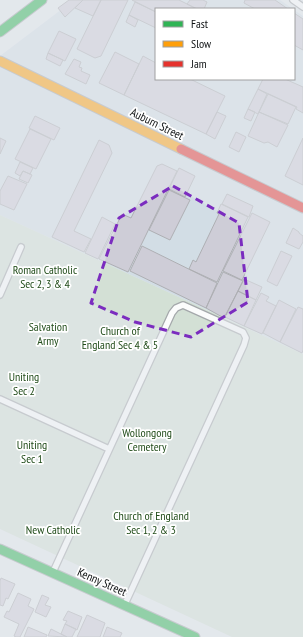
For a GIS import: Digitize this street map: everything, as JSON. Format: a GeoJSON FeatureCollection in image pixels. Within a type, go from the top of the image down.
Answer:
{"type":"FeatureCollection","features":[{"type":"Feature","properties":{"kind":"street"},"geometry":{"type":"LineString","coordinates":[[0,32],[42,0]]}},
{"type":"Feature","properties":{"kind":"street","name":"Auburn Street"},"geometry":{"type":"LineString","coordinates":[[0,61],[303,208]]}},
{"type":"Feature","properties":{"kind":"street","name":"Kenny Street"},"geometry":{"type":"LineString","coordinates":[[0,549],[195,637]]}},
{"type":"Feature","properties":{"kind":"lane"},"geometry":{"type":"LineString","coordinates":[[293,0],[303,7]]}},
{"type":"Feature","properties":{"kind":"lane"},"geometry":{"type":"LineString","coordinates":[[0,294],[21,247]]}},
{"type":"Feature","properties":{"kind":"lane"},"geometry":{"type":"LineString","coordinates":[[53,572],[108,449],[172,313],[176,308],[183,305],[243,332],[246,338],[244,345],[125,605]]}},
{"type":"Feature","properties":{"kind":"lane"},"geometry":{"type":"LineString","coordinates":[[0,399],[108,449]]}},
{"type":"Feature","properties":{"kind":"highlighted area"},"geometry":{"type":"Polygon","coordinates":[[[173,186],[239,223],[248,302],[191,337],[135,322],[91,303],[119,218],[173,186]]]}},
{"type":"Feature","properties":{"kind":"shaded area"},"geometry":{"type":"Polygon","coordinates":[[[74,0],[280,0],[292,8],[155,8],[155,80],[295,80],[295,11],[303,16],[303,354],[0,215],[0,56],[74,0]]]}},
{"type":"Feature","properties":{"kind":"green space","name":"Wollongong Cemetery"},"geometry":{"type":"Polygon","coordinates":[[[0,215],[303,354],[303,637],[232,637],[0,529],[0,215]]]}},
{"type":"Feature","properties":{"kind":"building"},"geometry":{"type":"Polygon","coordinates":[[[69,0],[83,0],[65,17],[58,8],[69,0]]]}},
{"type":"Feature","properties":{"kind":"building"},"geometry":{"type":"Polygon","coordinates":[[[83,0],[101,0],[93,16],[75,8],[83,0]]]}},
{"type":"Feature","properties":{"kind":"building"},"geometry":{"type":"Polygon","coordinates":[[[101,0],[128,0],[101,56],[95,58],[77,49],[101,0]]]}},
{"type":"Feature","properties":{"kind":"building"},"geometry":{"type":"Polygon","coordinates":[[[132,0],[179,0],[195,8],[155,8],[155,12],[132,0]]]}},
{"type":"Feature","properties":{"kind":"building"},"geometry":{"type":"Polygon","coordinates":[[[190,0],[203,0],[207,2],[204,8],[195,8],[187,4],[190,0]]]}},
{"type":"Feature","properties":{"kind":"building"},"geometry":{"type":"Polygon","coordinates":[[[245,0],[275,0],[287,8],[253,8],[244,3],[245,0]]]}},
{"type":"Feature","properties":{"kind":"building"},"geometry":{"type":"Polygon","coordinates":[[[135,2],[155,12],[155,28],[129,15],[135,2]]]}},
{"type":"Feature","properties":{"kind":"building"},"geometry":{"type":"Polygon","coordinates":[[[295,14],[303,19],[303,50],[295,46],[295,14]]]}},
{"type":"Feature","properties":{"kind":"building"},"geometry":{"type":"Polygon","coordinates":[[[129,15],[138,20],[135,27],[126,22],[129,15]]]}},
{"type":"Feature","properties":{"kind":"building"},"geometry":{"type":"Polygon","coordinates":[[[59,31],[76,39],[65,61],[48,53],[59,31]]]}},
{"type":"Feature","properties":{"kind":"building"},"geometry":{"type":"Polygon","coordinates":[[[115,52],[139,64],[124,95],[99,83],[115,52]]]}},
{"type":"Feature","properties":{"kind":"building"},"geometry":{"type":"Polygon","coordinates":[[[48,53],[63,60],[60,66],[46,59],[48,53]]]}},
{"type":"Feature","properties":{"kind":"building"},"geometry":{"type":"Polygon","coordinates":[[[143,56],[155,62],[155,80],[192,80],[225,96],[206,134],[124,95],[143,56]]]}},
{"type":"Feature","properties":{"kind":"building"},"geometry":{"type":"Polygon","coordinates":[[[74,59],[81,62],[79,67],[82,68],[81,71],[90,75],[86,84],[65,74],[74,59]]]}},
{"type":"Feature","properties":{"kind":"building"},"geometry":{"type":"Polygon","coordinates":[[[262,80],[287,80],[303,87],[303,113],[296,109],[297,107],[258,89],[262,80]]]}},
{"type":"Feature","properties":{"kind":"building"},"geometry":{"type":"Polygon","coordinates":[[[258,89],[267,94],[258,114],[248,109],[258,89]]]}},
{"type":"Feature","properties":{"kind":"building"},"geometry":{"type":"Polygon","coordinates":[[[268,94],[296,107],[288,124],[259,112],[268,94]]]}},
{"type":"Feature","properties":{"kind":"building"},"geometry":{"type":"Polygon","coordinates":[[[248,109],[255,112],[251,121],[244,118],[248,109]]]}},
{"type":"Feature","properties":{"kind":"building"},"geometry":{"type":"Polygon","coordinates":[[[217,112],[226,116],[215,139],[206,134],[217,112]]]}},
{"type":"Feature","properties":{"kind":"building"},"geometry":{"type":"Polygon","coordinates":[[[259,112],[288,125],[277,147],[268,142],[264,143],[248,136],[259,112]]]}},
{"type":"Feature","properties":{"kind":"building"},"geometry":{"type":"Polygon","coordinates":[[[35,116],[60,128],[54,140],[29,128],[35,116]]]}},
{"type":"Feature","properties":{"kind":"building"},"geometry":{"type":"Polygon","coordinates":[[[30,129],[51,139],[36,169],[15,159],[30,129]]]}},
{"type":"Feature","properties":{"kind":"building"},"geometry":{"type":"Polygon","coordinates":[[[236,132],[246,137],[239,152],[229,147],[236,132]]]}},
{"type":"Feature","properties":{"kind":"building"},"geometry":{"type":"Polygon","coordinates":[[[0,138],[6,141],[0,154],[0,138]]]}},
{"type":"Feature","properties":{"kind":"building"},"geometry":{"type":"Polygon","coordinates":[[[303,138],[303,185],[285,176],[303,138]]]}},
{"type":"Feature","properties":{"kind":"building"},"geometry":{"type":"Polygon","coordinates":[[[99,140],[109,145],[112,153],[74,231],[91,239],[84,252],[52,237],[99,140]]]}},
{"type":"Feature","properties":{"kind":"building"},"geometry":{"type":"Polygon","coordinates":[[[20,162],[33,168],[30,174],[23,171],[20,176],[15,173],[20,162]]]}},
{"type":"Feature","properties":{"kind":"building"},"geometry":{"type":"Polygon","coordinates":[[[162,164],[177,171],[128,272],[99,259],[122,214],[131,218],[157,166],[162,164]]]}},
{"type":"Feature","properties":{"kind":"building"},"geometry":{"type":"Polygon","coordinates":[[[179,168],[195,176],[185,197],[169,189],[179,168]]]}},
{"type":"Feature","properties":{"kind":"building"},"geometry":{"type":"Polygon","coordinates":[[[23,171],[32,175],[28,183],[19,179],[23,171]]]}},
{"type":"Feature","properties":{"kind":"building"},"geometry":{"type":"Polygon","coordinates":[[[8,176],[27,184],[14,210],[0,204],[0,191],[8,176]]]}},
{"type":"Feature","properties":{"kind":"building"},"geometry":{"type":"Polygon","coordinates":[[[169,190],[190,200],[170,240],[149,230],[169,190]]]}},
{"type":"Feature","properties":{"kind":"building"},"geometry":{"type":"Polygon","coordinates":[[[227,194],[253,206],[249,217],[222,204],[227,194]]]}},
{"type":"Feature","properties":{"kind":"building"},"geometry":{"type":"Polygon","coordinates":[[[221,204],[248,217],[217,282],[189,269],[193,260],[196,262],[219,214],[217,213],[221,204]]]}},
{"type":"Feature","properties":{"kind":"building"},"geometry":{"type":"Polygon","coordinates":[[[252,213],[270,222],[242,280],[223,271],[252,213]]]}},
{"type":"Feature","properties":{"kind":"building"},"geometry":{"type":"Polygon","coordinates":[[[102,217],[115,224],[98,259],[85,253],[102,217]]]}},
{"type":"Feature","properties":{"kind":"building"},"geometry":{"type":"Polygon","coordinates":[[[293,228],[303,236],[303,242],[299,249],[286,243],[293,228]]]}},
{"type":"Feature","properties":{"kind":"building"},"geometry":{"type":"Polygon","coordinates":[[[142,246],[217,283],[206,308],[130,271],[142,246]]]}},
{"type":"Feature","properties":{"kind":"building"},"geometry":{"type":"Polygon","coordinates":[[[281,251],[292,256],[277,286],[267,281],[281,251]]]}},
{"type":"Feature","properties":{"kind":"building"},"geometry":{"type":"Polygon","coordinates":[[[223,272],[243,281],[224,318],[206,308],[223,272]]]}},
{"type":"Feature","properties":{"kind":"building"},"geometry":{"type":"Polygon","coordinates":[[[244,279],[262,287],[256,300],[238,291],[244,279]]]}},
{"type":"Feature","properties":{"kind":"building"},"geometry":{"type":"Polygon","coordinates":[[[238,291],[256,300],[244,326],[225,317],[238,291]]]}},
{"type":"Feature","properties":{"kind":"building"},"geometry":{"type":"Polygon","coordinates":[[[261,293],[269,297],[266,301],[276,306],[262,334],[244,326],[261,293]]]}},
{"type":"Feature","properties":{"kind":"building"},"geometry":{"type":"Polygon","coordinates":[[[279,300],[296,309],[280,342],[263,333],[279,300]]]}},
{"type":"Feature","properties":{"kind":"building"},"geometry":{"type":"Polygon","coordinates":[[[298,307],[303,309],[302,353],[280,342],[298,307]]]}},
{"type":"Feature","properties":{"kind":"building"},"geometry":{"type":"Polygon","coordinates":[[[1,578],[15,584],[3,606],[0,605],[1,578]]]}},
{"type":"Feature","properties":{"kind":"building"},"geometry":{"type":"Polygon","coordinates":[[[18,593],[31,599],[28,606],[34,609],[20,637],[16,637],[14,636],[19,624],[4,617],[7,611],[9,612],[18,593]]]}},
{"type":"Feature","properties":{"kind":"building"},"geometry":{"type":"Polygon","coordinates":[[[42,595],[49,598],[45,605],[51,607],[46,617],[35,612],[42,595]]]}},
{"type":"Feature","properties":{"kind":"building"},"geometry":{"type":"Polygon","coordinates":[[[68,611],[82,617],[77,630],[65,624],[67,621],[63,620],[68,611]]]}},
{"type":"Feature","properties":{"kind":"building"},"geometry":{"type":"Polygon","coordinates":[[[87,615],[105,623],[100,637],[77,637],[87,615]]]}},
{"type":"Feature","properties":{"kind":"building"},"geometry":{"type":"Polygon","coordinates":[[[65,624],[76,629],[72,637],[67,637],[61,634],[65,624]]]}},
{"type":"Feature","properties":{"kind":"building"},"geometry":{"type":"Polygon","coordinates":[[[28,627],[47,635],[46,637],[24,637],[28,627]]]}},
{"type":"Feature","properties":{"kind":"building"},"geometry":{"type":"Polygon","coordinates":[[[107,627],[122,633],[120,637],[103,637],[107,627]]]}},
{"type":"Feature","properties":{"kind":"building"},"geometry":{"type":"Polygon","coordinates":[[[51,629],[67,637],[48,636],[51,629]]]}},
{"type":"Feature","properties":{"kind":"traffic: fast"},"geometry":{"type":"LineString","coordinates":[[0,32],[42,0]]}},
{"type":"Feature","properties":{"kind":"traffic: fast"},"geometry":{"type":"LineString","coordinates":[[0,549],[195,637]]}},
{"type":"Feature","properties":{"kind":"traffic: slow"},"geometry":{"type":"LineString","coordinates":[[0,61],[181,149]]}},
{"type":"Feature","properties":{"kind":"traffic: jam"},"geometry":{"type":"LineString","coordinates":[[181,149],[303,208]]}},
{"type":"Feature","properties":{"kind":"park label","name":"Roman Catholic Sec 2, 3 & 4"},"geometry":{"type":"Point","coordinates":[45,277]}},
{"type":"Feature","properties":{"kind":"park label","name":"Salvation Army"},"geometry":{"type":"Point","coordinates":[48,334]}},
{"type":"Feature","properties":{"kind":"park label","name":"Church of England Sec 4 & 5"},"geometry":{"type":"Point","coordinates":[120,338]}},
{"type":"Feature","properties":{"kind":"park label","name":"Uniting Sec 2"},"geometry":{"type":"Point","coordinates":[24,384]}},
{"type":"Feature","properties":{"kind":"park label","name":"Uniting Sec 1"},"geometry":{"type":"Point","coordinates":[32,452]}},
{"type":"Feature","properties":{"kind":"park label","name":"Church of England Sec 1, 2 & 3"},"geometry":{"type":"Point","coordinates":[151,523]}},
{"type":"Feature","properties":{"kind":"park label","name":"New Catholic"},"geometry":{"type":"Point","coordinates":[53,530]}}]}
